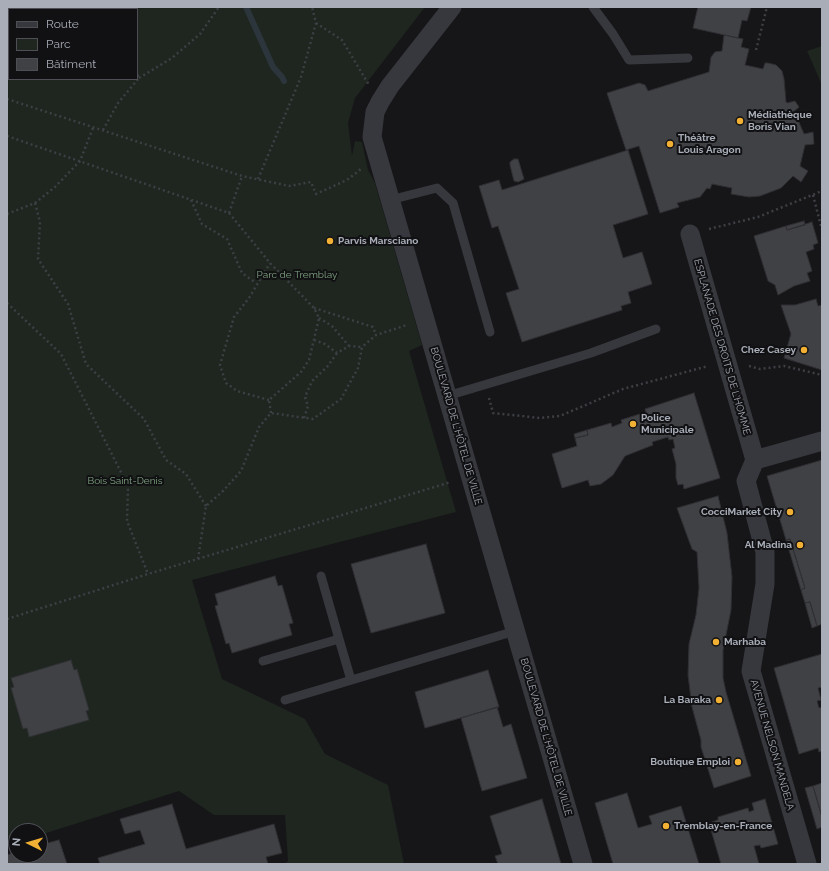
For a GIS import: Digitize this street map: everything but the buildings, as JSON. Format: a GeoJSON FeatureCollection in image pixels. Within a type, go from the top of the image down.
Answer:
{"type":"FeatureCollection","features":[{"type":"Feature","properties":{"kind":"street","name":"BOULEVARD DE L'HÔTEL DE VILLE"},"geometry":{"type":"LineString","coordinates":[[452,7],[390,86],[380,102],[375,112],[372,124],[372,137],[583,864]]}},
{"type":"Feature","properties":{"kind":"street","name":"ESPLANADE DES DROITS DE L'HOMME"},"geometry":{"type":"LineString","coordinates":[[690,234],[755,460]]}},
{"type":"Feature","properties":{"kind":"street"},"geometry":{"type":"LineString","coordinates":[[755,460],[822,440]]}},
{"type":"Feature","properties":{"kind":"street","name":"AVENUE NELSON MANDELA"},"geometry":{"type":"LineString","coordinates":[[755,460],[746,480],[765,552],[765,584],[751,671],[807,864]]}},
{"type":"Feature","properties":{"kind":"lane"},"geometry":{"type":"LineString","coordinates":[[593,7],[613,34],[629,60],[688,58]]}},
{"type":"Feature","properties":{"kind":"lane"},"geometry":{"type":"LineString","coordinates":[[388,195],[437,188],[453,203],[490,332]]}},
{"type":"Feature","properties":{"kind":"lane"},"geometry":{"type":"LineString","coordinates":[[448,396],[591,353],[656,329]]}},
{"type":"Feature","properties":{"kind":"lane"},"geometry":{"type":"LineString","coordinates":[[321,576],[351,680]]}},
{"type":"Feature","properties":{"kind":"lane"},"geometry":{"type":"LineString","coordinates":[[285,700],[515,631]]}},
{"type":"Feature","properties":{"kind":"lane"},"geometry":{"type":"LineString","coordinates":[[263,661],[340,639]]}},
{"type":"Feature","properties":{"kind":"path"},"geometry":{"type":"LineString","coordinates":[[258,179],[300,77],[316,23],[312,7]]}},
{"type":"Feature","properties":{"kind":"path"},"geometry":{"type":"LineString","coordinates":[[756,50],[767,7]]}},
{"type":"Feature","properties":{"kind":"path"},"geometry":{"type":"LineString","coordinates":[[139,78],[172,58],[200,34],[218,8]]}},
{"type":"Feature","properties":{"kind":"path"},"geometry":{"type":"LineString","coordinates":[[316,23],[342,40],[380,102]]}},
{"type":"Feature","properties":{"kind":"path"},"geometry":{"type":"LineString","coordinates":[[103,130],[118,103],[137,80]]}},
{"type":"Feature","properties":{"kind":"path"},"geometry":{"type":"LineString","coordinates":[[7,99],[242,176],[289,186],[311,182],[316,194],[347,180],[358,169],[379,163]]}},
{"type":"Feature","properties":{"kind":"path"},"geometry":{"type":"LineString","coordinates":[[7,214],[35,202],[55,187],[80,161],[93,127]]}},
{"type":"Feature","properties":{"kind":"path"},"geometry":{"type":"LineString","coordinates":[[7,136],[229,213],[270,263],[314,308],[319,318],[332,326],[349,346]]}},
{"type":"Feature","properties":{"kind":"path"},"geometry":{"type":"LineString","coordinates":[[229,213],[242,176]]}},
{"type":"Feature","properties":{"kind":"path"},"geometry":{"type":"LineString","coordinates":[[690,234],[758,217],[822,191]]}},
{"type":"Feature","properties":{"kind":"path"},"geometry":{"type":"LineString","coordinates":[[813,195],[822,230]]}},
{"type":"Feature","properties":{"kind":"path"},"geometry":{"type":"LineString","coordinates":[[191,200],[202,224],[227,239],[242,273],[256,283]]}},
{"type":"Feature","properties":{"kind":"path"},"geometry":{"type":"LineString","coordinates":[[35,202],[40,222],[38,259],[68,304],[86,364],[144,420],[166,460],[186,474],[206,506],[198,559]]}},
{"type":"Feature","properties":{"kind":"path"},"geometry":{"type":"LineString","coordinates":[[270,263],[256,283],[249,298],[234,317],[220,365],[226,383],[237,391],[270,400]]}},
{"type":"Feature","properties":{"kind":"path"},"geometry":{"type":"LineString","coordinates":[[7,303],[61,354],[128,486],[127,521],[148,574]]}},
{"type":"Feature","properties":{"kind":"path"},"geometry":{"type":"LineString","coordinates":[[314,308],[373,327],[376,335]]}},
{"type":"Feature","properties":{"kind":"path"},"geometry":{"type":"LineString","coordinates":[[270,400],[301,372],[309,360],[319,318]]}},
{"type":"Feature","properties":{"kind":"path"},"geometry":{"type":"LineString","coordinates":[[272,413],[313,419],[341,399],[358,368],[362,347],[376,335],[387,332]]}},
{"type":"Feature","properties":{"kind":"path"},"geometry":{"type":"LineString","coordinates":[[314,340],[325,344],[337,353]]}},
{"type":"Feature","properties":{"kind":"path"},"geometry":{"type":"LineString","coordinates":[[304,418],[308,406],[305,397],[312,381],[327,367],[337,353],[349,346],[362,347]]}},
{"type":"Feature","properties":{"kind":"path"},"geometry":{"type":"LineString","coordinates":[[485,384],[493,413],[540,418],[560,416],[623,389],[726,361],[760,369],[784,366],[822,375]]}},
{"type":"Feature","properties":{"kind":"path"},"geometry":{"type":"LineString","coordinates":[[270,400],[272,413]]}},
{"type":"Feature","properties":{"kind":"path"},"geometry":{"type":"LineString","coordinates":[[206,506],[223,492],[241,471],[259,427],[272,413]]}},
{"type":"Feature","properties":{"kind":"path"},"geometry":{"type":"LineString","coordinates":[[7,619],[148,574],[471,476]]}},
{"type":"Feature","properties":{"kind":"green space","name":"Bois Saint-Denis"},"geometry":{"type":"Polygon","coordinates":[[[7,7],[425,7],[355,98],[348,123],[352,156],[355,141],[362,142],[368,170],[375,183],[422,345],[409,351],[456,512],[192,580],[222,679],[305,719],[325,754],[388,785],[404,864],[285,864],[288,861],[285,815],[214,815],[179,791],[48,832],[48,823],[8,823],[7,845],[7,7]]]}},
{"type":"Feature","properties":{"kind":"green space"},"geometry":{"type":"Polygon","coordinates":[[[822,46],[822,85],[807,51],[822,46]]]}},
{"type":"Feature","properties":{"kind":"waterway"},"geometry":{"type":"LineString","coordinates":[[246,7],[273,67],[284,81]]}},
{"type":"Feature","properties":{"kind":"place","name":"Médiathèque Boris Vian"},"geometry":{"type":"Point","coordinates":[740,121]}},
{"type":"Feature","properties":{"kind":"place","name":"Théâtre Louis Aragon"},"geometry":{"type":"Point","coordinates":[670,144]}},
{"type":"Feature","properties":{"kind":"place","name":"Parvis Marsciano"},"geometry":{"type":"Point","coordinates":[330,241]}},
{"type":"Feature","properties":{"kind":"place","name":"Chez Casey"},"geometry":{"type":"Point","coordinates":[804,350]}},
{"type":"Feature","properties":{"kind":"place","name":"Police Municipale"},"geometry":{"type":"Point","coordinates":[633,424]}},
{"type":"Feature","properties":{"kind":"place","name":"CocciMarket City"},"geometry":{"type":"Point","coordinates":[790,512]}},
{"type":"Feature","properties":{"kind":"place","name":"Al Madina"},"geometry":{"type":"Point","coordinates":[800,545]}},
{"type":"Feature","properties":{"kind":"place","name":"Marhaba"},"geometry":{"type":"Point","coordinates":[716,642]}},
{"type":"Feature","properties":{"kind":"place","name":"La Baraka"},"geometry":{"type":"Point","coordinates":[719,700]}},
{"type":"Feature","properties":{"kind":"place","name":"Boutique Emploi"},"geometry":{"type":"Point","coordinates":[738,762]}},
{"type":"Feature","properties":{"kind":"place","name":"Tremblay-en-France"},"geometry":{"type":"Point","coordinates":[666,826]}},
{"type":"Feature","properties":{"kind":"park label","name":"Parc de Tremblay"},"geometry":{"type":"Point","coordinates":[297,275]}}]}
